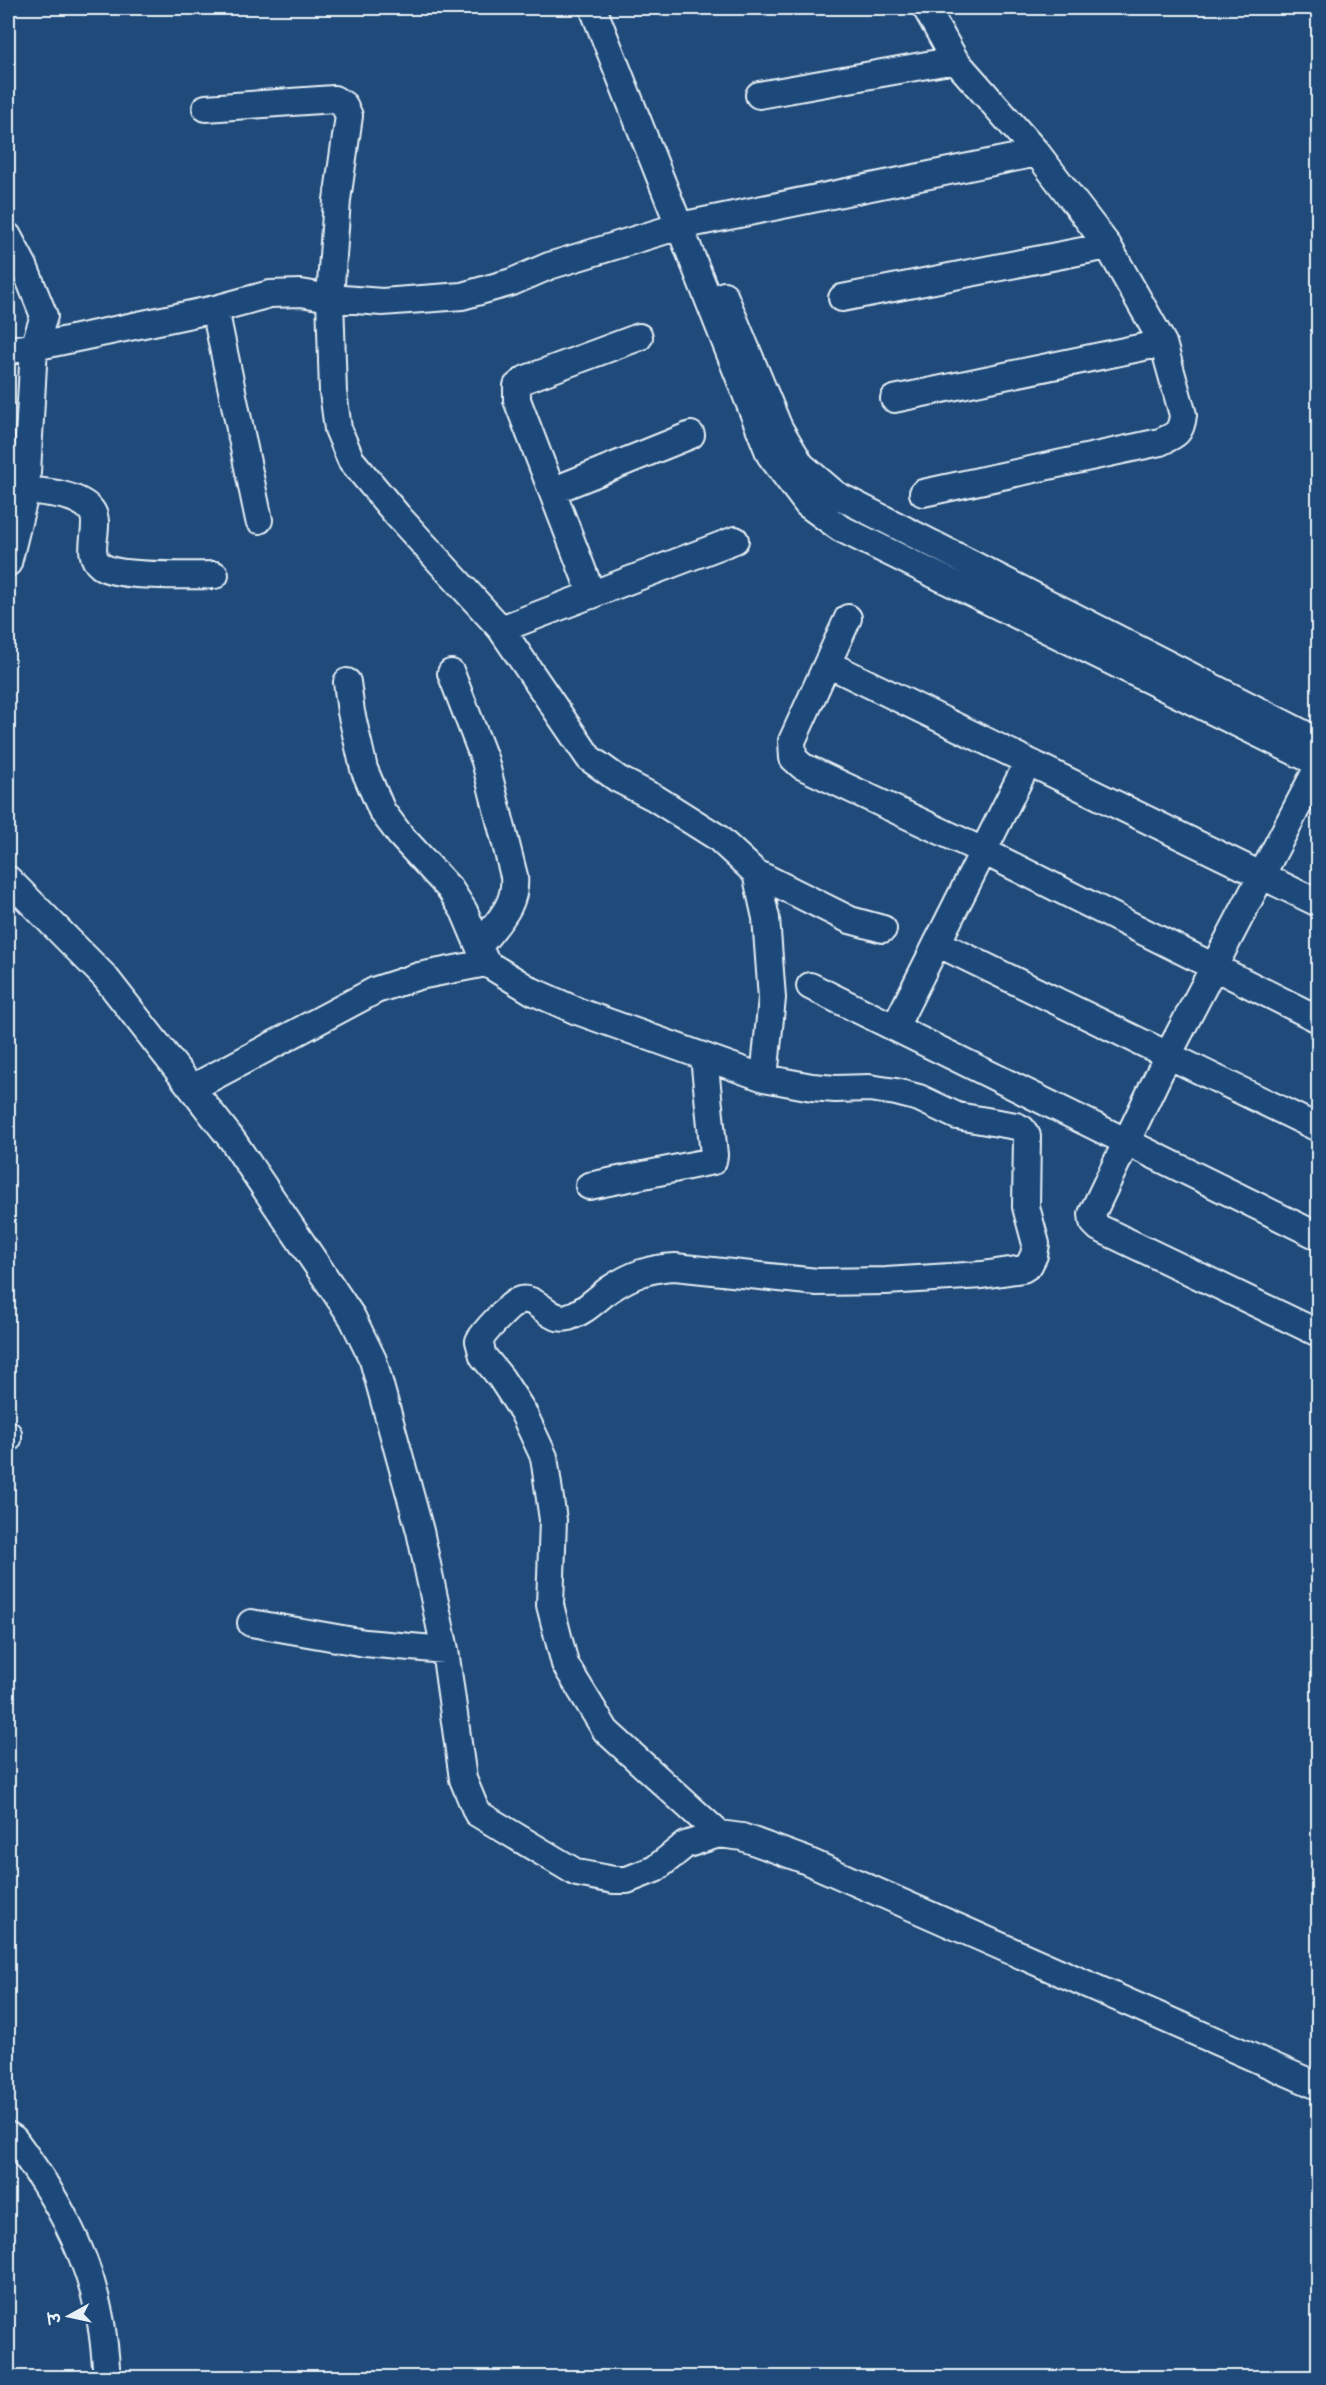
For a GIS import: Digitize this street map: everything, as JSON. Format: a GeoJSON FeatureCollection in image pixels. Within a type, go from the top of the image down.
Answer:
{"type":"FeatureCollection","features":[{"type":"Feature","properties":{"kind":"street"},"geometry":{"type":"LineString","coordinates":[[593,8],[687,225],[779,428],[801,465],[835,495],[1318,741]]}},
{"type":"Feature","properties":{"kind":"street"},"geometry":{"type":"LineString","coordinates":[[612,8],[736,375],[770,455],[807,504],[840,528],[1318,765],[1168,1055],[1128,1143],[1092,1214],[1093,1222],[1099,1228],[1318,1333]]}},
{"type":"Feature","properties":{"kind":"street"},"geometry":{"type":"LineString","coordinates":[[923,493],[1160,442],[1175,436],[1182,427],[1183,415],[1163,343],[1108,246],[1036,153],[955,60],[926,8]]}},
{"type":"Feature","properties":{"kind":"street"},"geometry":{"type":"LineString","coordinates":[[759,95],[955,60]]}},
{"type":"Feature","properties":{"kind":"street"},"geometry":{"type":"LineString","coordinates":[[206,108],[334,99],[344,105],[349,116],[337,200],[330,298],[333,392],[338,429],[351,460],[398,516],[501,629],[589,758],[618,779],[655,798],[717,837],[756,873],[850,920],[883,929]]}},
{"type":"Feature","properties":{"kind":"street"},"geometry":{"type":"LineString","coordinates":[[8,350],[34,347],[215,309],[270,294],[301,293],[382,302],[462,296],[512,282],[549,266],[687,225],[1036,153]]}},
{"type":"Feature","properties":{"kind":"street"},"geometry":{"type":"LineString","coordinates":[[8,236],[24,266],[44,316],[34,347],[26,490],[8,562]]}},
{"type":"Feature","properties":{"kind":"street"},"geometry":{"type":"LineString","coordinates":[[842,298],[1108,246]]}},
{"type":"Feature","properties":{"kind":"street"},"geometry":{"type":"LineString","coordinates":[[215,309],[259,520]]}},
{"type":"Feature","properties":{"kind":"street"},"geometry":{"type":"LineString","coordinates":[[592,595],[517,400],[517,386],[526,379],[639,337]]}},
{"type":"Feature","properties":{"kind":"street"},"geometry":{"type":"LineString","coordinates":[[894,399],[1163,343]]}},
{"type":"Feature","properties":{"kind":"street"},"geometry":{"type":"LineString","coordinates":[[552,491],[691,435]]}},
{"type":"Feature","properties":{"kind":"street"},"geometry":{"type":"LineString","coordinates":[[26,490],[64,495],[91,509],[94,517],[94,557],[100,566],[112,571],[132,573],[215,575]]}},
{"type":"Feature","properties":{"kind":"street"},"geometry":{"type":"LineString","coordinates":[[501,629],[735,540]]}},
{"type":"Feature","properties":{"kind":"street"},"geometry":{"type":"LineString","coordinates":[[848,618],[792,741],[793,758],[802,766],[983,851],[1318,1018]]}},
{"type":"Feature","properties":{"kind":"street"},"geometry":{"type":"LineString","coordinates":[[828,664],[1318,903]]}},
{"type":"Feature","properties":{"kind":"street"},"geometry":{"type":"LineString","coordinates":[[192,1089],[376,990],[483,954],[510,905],[515,890],[511,862],[485,760],[451,673]]}},
{"type":"Feature","properties":{"kind":"street"},"geometry":{"type":"LineString","coordinates":[[347,682],[364,769],[382,811],[400,835],[450,889],[483,954],[532,991],[577,1011],[704,1058],[764,1077],[812,1087],[869,1088],[896,1092],[919,1098],[957,1116],[1022,1128],[1027,1136],[1026,1207],[1036,1245],[1029,1265],[1023,1269],[982,1275],[897,1281],[816,1282],[675,1267],[655,1268],[641,1272],[610,1290],[584,1310],[565,1318],[557,1318],[533,1301],[521,1300],[513,1304],[481,1337],[478,1345],[480,1349],[523,1412],[544,1457],[553,1520],[550,1605],[565,1664],[606,1731],[719,1834]]}},
{"type":"Feature","properties":{"kind":"street"},"geometry":{"type":"LineString","coordinates":[[895,1028],[1028,762]]}},
{"type":"Feature","properties":{"kind":"street"},"geometry":{"type":"LineString","coordinates":[[756,873],[766,918],[772,998],[764,1077]]}},
{"type":"Feature","properties":{"kind":"street"},"geometry":{"type":"LineString","coordinates":[[8,879],[105,977],[233,1140],[352,1317],[373,1360],[420,1531],[445,1650],[463,1779],[477,1813],[577,1873],[614,1880],[627,1880],[655,1869],[685,1845],[719,1834],[742,1837],[805,1860],[1318,2086]]}},
{"type":"Feature","properties":{"kind":"street"},"geometry":{"type":"LineString","coordinates":[[937,943],[1318,1128]]}},
{"type":"Feature","properties":{"kind":"street"},"geometry":{"type":"LineString","coordinates":[[810,986],[1318,1236]]}},
{"type":"Feature","properties":{"kind":"street"},"geometry":{"type":"LineString","coordinates":[[589,1186],[713,1161],[704,1058]]}},
{"type":"Feature","properties":{"kind":"street"},"geometry":{"type":"LineString","coordinates":[[8,1434],[8,1439]]}},
{"type":"Feature","properties":{"kind":"street"},"geometry":{"type":"LineString","coordinates":[[251,1623],[365,1643],[445,1650]]}},
{"type":"Feature","properties":{"kind":"street"},"geometry":{"type":"LineString","coordinates":[[8,2135],[14,2139],[46,2183],[74,2233],[99,2312],[108,2378]]}}]}
